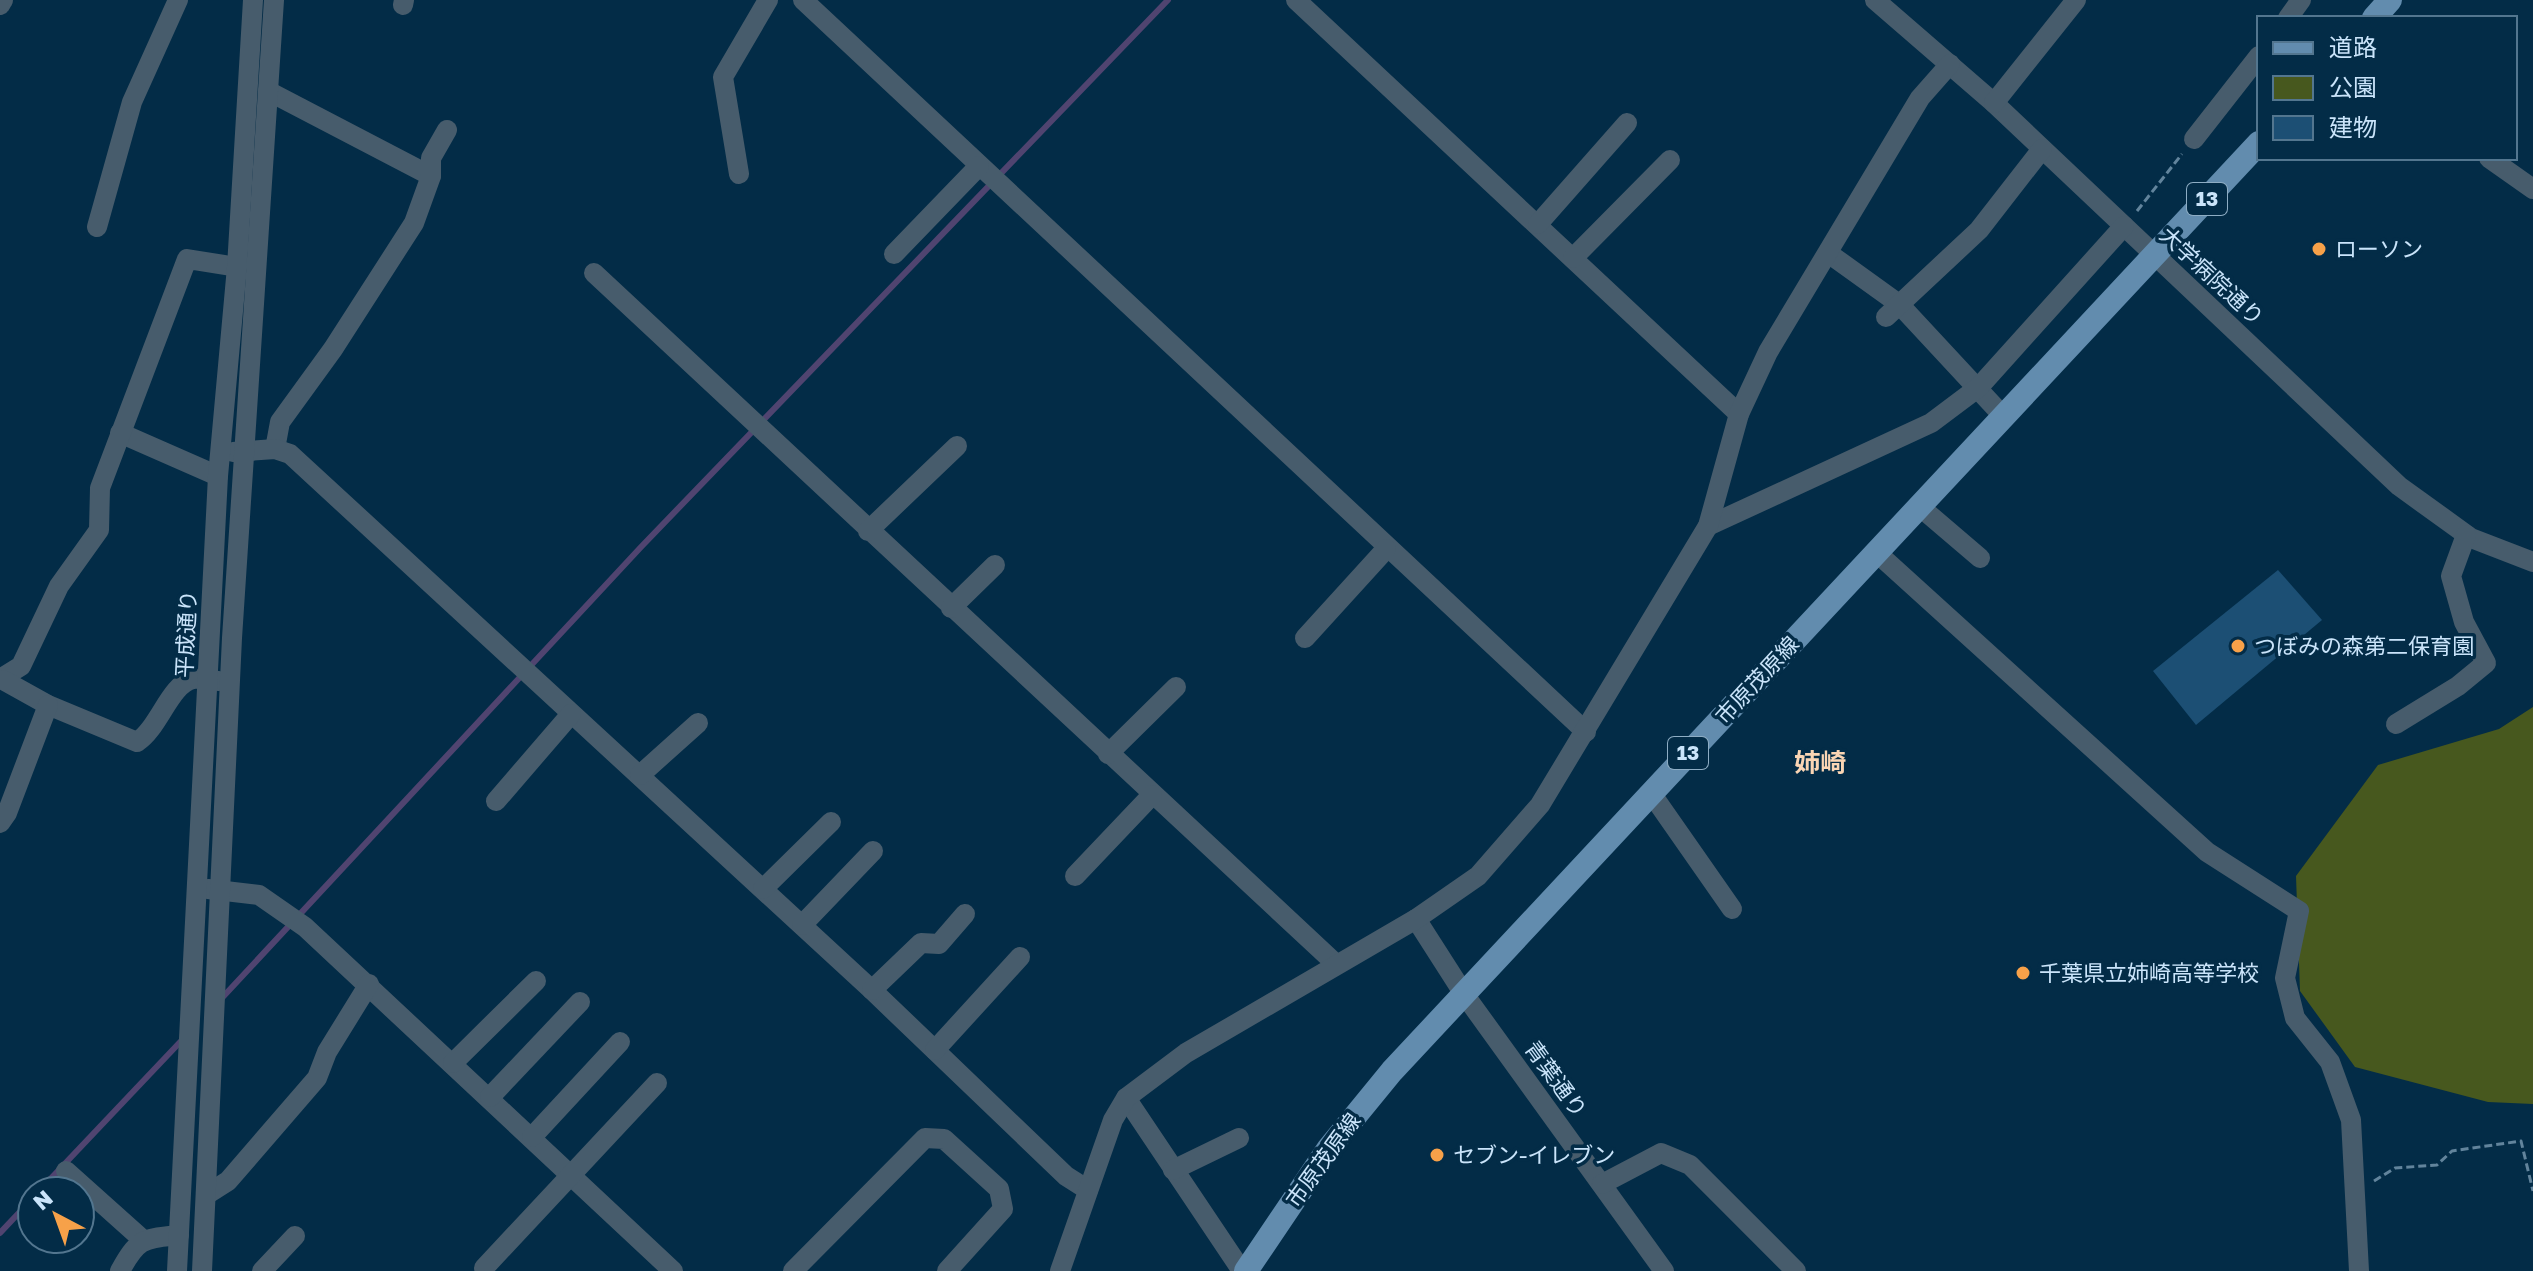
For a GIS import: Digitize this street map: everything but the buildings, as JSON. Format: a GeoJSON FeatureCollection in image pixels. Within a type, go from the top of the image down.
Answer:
{"type":"FeatureCollection","features":[{"type":"Feature","properties":{"kind":"main road"},"geometry":{"type":"LineString","coordinates":[[2376,16],[2390,0]]}},
{"type":"Feature","properties":{"kind":"main road","name":"市原茂原線"},"geometry":{"type":"LineString","coordinates":[[1244,1271],[1361,1107],[2257,145]]}},
{"type":"Feature","properties":{"kind":"street"},"geometry":{"type":"LineString","coordinates":[[0,5],[3,0]]}},
{"type":"Feature","properties":{"kind":"street"},"geometry":{"type":"LineString","coordinates":[[97,227],[132,102],[178,0]]}},
{"type":"Feature","properties":{"kind":"street","name":"平成通り"},"geometry":{"type":"LineString","coordinates":[[177,1271],[218,476],[237,267],[253,0]]}},
{"type":"Feature","properties":{"kind":"street","name":"平成通り"},"geometry":{"type":"LineString","coordinates":[[202,1271],[230,682],[274,0]]}},
{"type":"Feature","properties":{"kind":"street"},"geometry":{"type":"LineString","coordinates":[[739,174],[723,77],[768,0]]}},
{"type":"Feature","properties":{"kind":"street"},"geometry":{"type":"LineString","coordinates":[[803,0],[1386,549],[1586,732]]}},
{"type":"Feature","properties":{"kind":"street"},"geometry":{"type":"LineString","coordinates":[[1296,0],[1739,414]]}},
{"type":"Feature","properties":{"kind":"street","name":"大学病院通り"},"geometry":{"type":"LineString","coordinates":[[1875,0],[1994,103],[2399,486],[2466,535],[2533,562]]}},
{"type":"Feature","properties":{"kind":"street"},"geometry":{"type":"LineString","coordinates":[[1994,103],[2076,0]]}},
{"type":"Feature","properties":{"kind":"street"},"geometry":{"type":"LineString","coordinates":[[2194,139],[2257,59]]}},
{"type":"Feature","properties":{"kind":"street"},"geometry":{"type":"LineString","coordinates":[[1060,1271],[1113,1120],[1126,1098],[1186,1053],[1416,919],[1478,876],[1540,805],[1708,526],[1739,414],[1768,352],[1920,98],[1950,64]]}},
{"type":"Feature","properties":{"kind":"street"},"geometry":{"type":"LineString","coordinates":[[268,91],[431,176]]}},
{"type":"Feature","properties":{"kind":"street"},"geometry":{"type":"LineString","coordinates":[[1538,224],[1627,123]]}},
{"type":"Feature","properties":{"kind":"street"},"geometry":{"type":"LineString","coordinates":[[275,449],[280,422],[333,349],[414,223],[431,176],[431,158],[447,130]]}},
{"type":"Feature","properties":{"kind":"street"},"geometry":{"type":"LineString","coordinates":[[1893,310],[1979,230],[2042,149]]}},
{"type":"Feature","properties":{"kind":"street"},"geometry":{"type":"LineString","coordinates":[[1573,258],[1670,160]]}},
{"type":"Feature","properties":{"kind":"street"},"geometry":{"type":"LineString","coordinates":[[2492,160],[2533,189]]}},
{"type":"Feature","properties":{"kind":"street"},"geometry":{"type":"LineString","coordinates":[[894,254],[979,166]]}},
{"type":"Feature","properties":{"kind":"street"},"geometry":{"type":"LineString","coordinates":[[1708,526],[1931,423],[1979,387],[2124,226]]}},
{"type":"Feature","properties":{"kind":"street"},"geometry":{"type":"LineString","coordinates":[[1828,253],[1979,387],[2003,416]]}},
{"type":"Feature","properties":{"kind":"street"},"geometry":{"type":"LineString","coordinates":[[230,682],[192,679],[179,687],[148,735],[137,742],[48,705],[2,680],[21,666],[59,586],[99,530],[100,488],[187,259],[237,267]]}},
{"type":"Feature","properties":{"kind":"street"},"geometry":{"type":"LineString","coordinates":[[594,273],[1336,964]]}},
{"type":"Feature","properties":{"kind":"street"},"geometry":{"type":"LineString","coordinates":[[120,433],[218,476]]}},
{"type":"Feature","properties":{"kind":"street"},"geometry":{"type":"LineString","coordinates":[[868,531],[957,446]]}},
{"type":"Feature","properties":{"kind":"street"},"geometry":{"type":"LineString","coordinates":[[220,452],[275,449],[290,454],[872,990],[1066,1176],[1088,1190]]}},
{"type":"Feature","properties":{"kind":"street"},"geometry":{"type":"LineString","coordinates":[[1919,506],[1980,558]]}},
{"type":"Feature","properties":{"kind":"street"},"geometry":{"type":"LineString","coordinates":[[2396,724],[2458,686],[2486,663],[2464,622],[2451,576],[2466,535]]}},
{"type":"Feature","properties":{"kind":"street"},"geometry":{"type":"LineString","coordinates":[[1305,638],[1386,549]]}},
{"type":"Feature","properties":{"kind":"street"},"geometry":{"type":"LineString","coordinates":[[1876,552],[2207,852],[2299,911],[2285,978],[2295,1018],[2330,1062],[2351,1120],[2359,1271]]}},
{"type":"Feature","properties":{"kind":"street"},"geometry":{"type":"LineString","coordinates":[[951,608],[995,565]]}},
{"type":"Feature","properties":{"kind":"street"},"geometry":{"type":"LineString","coordinates":[[1108,754],[1176,687]]}},
{"type":"Feature","properties":{"kind":"street"},"geometry":{"type":"LineString","coordinates":[[0,823],[7,813],[48,705]]}},
{"type":"Feature","properties":{"kind":"street"},"geometry":{"type":"LineString","coordinates":[[496,801],[571,714]]}},
{"type":"Feature","properties":{"kind":"street"},"geometry":{"type":"LineString","coordinates":[[640,775],[698,723]]}},
{"type":"Feature","properties":{"kind":"street"},"geometry":{"type":"LineString","coordinates":[[1651,793],[1732,909]]}},
{"type":"Feature","properties":{"kind":"street"},"geometry":{"type":"LineString","coordinates":[[1075,876],[1152,795]]}},
{"type":"Feature","properties":{"kind":"street"},"geometry":{"type":"LineString","coordinates":[[763,889],[831,822]]}},
{"type":"Feature","properties":{"kind":"street"},"geometry":{"type":"LineString","coordinates":[[802,925],[873,851]]}},
{"type":"Feature","properties":{"kind":"street"},"geometry":{"type":"LineString","coordinates":[[198,889],[221,888],[259,895],[305,927],[673,1271]]}},
{"type":"Feature","properties":{"kind":"street"},"geometry":{"type":"LineString","coordinates":[[872,990],[921,943],[939,944],[965,914]]}},
{"type":"Feature","properties":{"kind":"street","name":"青葉通り"},"geometry":{"type":"LineString","coordinates":[[1416,919],[1464,994],[1664,1271]]}},
{"type":"Feature","properties":{"kind":"street"},"geometry":{"type":"LineString","coordinates":[[935,1050],[1020,957]]}},
{"type":"Feature","properties":{"kind":"street"},"geometry":{"type":"LineString","coordinates":[[453,1063],[536,981]]}},
{"type":"Feature","properties":{"kind":"street"},"geometry":{"type":"LineString","coordinates":[[206,1195],[228,1181],[317,1078],[327,1052],[369,984]]}},
{"type":"Feature","properties":{"kind":"street"},"geometry":{"type":"LineString","coordinates":[[490,1097],[580,1002]]}},
{"type":"Feature","properties":{"kind":"street"},"geometry":{"type":"LineString","coordinates":[[532,1137],[620,1042]]}},
{"type":"Feature","properties":{"kind":"street"},"geometry":{"type":"LineString","coordinates":[[484,1268],[657,1083]]}},
{"type":"Feature","properties":{"kind":"street"},"geometry":{"type":"LineString","coordinates":[[1126,1098],[1244,1271]]}},
{"type":"Feature","properties":{"kind":"street"},"geometry":{"type":"LineString","coordinates":[[793,1271],[925,1138],[944,1139],[999,1189],[1003,1209],[947,1271]]}},
{"type":"Feature","properties":{"kind":"street"},"geometry":{"type":"LineString","coordinates":[[1173,1170],[1239,1138]]}},
{"type":"Feature","properties":{"kind":"street"},"geometry":{"type":"LineString","coordinates":[[1602,1184],[1661,1153],[1690,1165],[1796,1271]]}},
{"type":"Feature","properties":{"kind":"street"},"geometry":{"type":"LineString","coordinates":[[66,1171],[142,1239],[179,1235]]}},
{"type":"Feature","properties":{"kind":"street"},"geometry":{"type":"LineString","coordinates":[[262,1271],[295,1236]]}},
{"type":"Feature","properties":{"kind":"street"},"geometry":{"type":"LineString","coordinates":[[120,1271],[142,1239]]}},
{"type":"Feature","properties":{"kind":"path"},"geometry":{"type":"LineString","coordinates":[[2124,226],[2194,139]]}},
{"type":"Feature","properties":{"kind":"path"},"geometry":{"type":"LineString","coordinates":[[2354,1186],[2370,1184],[2395,1168],[2437,1165],[2452,1151],[2521,1141],[2533,1191]]}},
{"type":"Feature","properties":{"kind":"green space"},"geometry":{"type":"Polygon","coordinates":[[[2533,707],[2533,1104],[2488,1102],[2355,1067],[2300,991],[2296,876],[2378,765],[2499,729],[2533,707]]]}},
{"type":"Feature","properties":{"kind":"waterway"},"geometry":{"type":"LineString","coordinates":[[221,999],[641,547],[1168,0]]}},
{"type":"Feature","properties":{"kind":"waterway"},"geometry":{"type":"LineString","coordinates":[[54,1175],[183,1039]]}},
{"type":"Feature","properties":{"kind":"waterway"},"geometry":{"type":"LineString","coordinates":[[0,1233],[16,1216]]}},
{"type":"Feature","properties":{"kind":"place","name":"ローソン"},"geometry":{"type":"Point","coordinates":[2319,249]}},
{"type":"Feature","properties":{"kind":"place","name":"つぼみの森第二保育園"},"geometry":{"type":"Point","coordinates":[2238,646]}},
{"type":"Feature","properties":{"kind":"place","name":"千葉県立姉崎高等学校"},"geometry":{"type":"Point","coordinates":[2023,973]}},
{"type":"Feature","properties":{"kind":"place","name":"セブン-イレブン"},"geometry":{"type":"Point","coordinates":[1437,1155]}},
{"type":"Feature","properties":{"kind":"district","name":"姉崎"},"geometry":{"type":"Point","coordinates":[1820,763]}}]}
